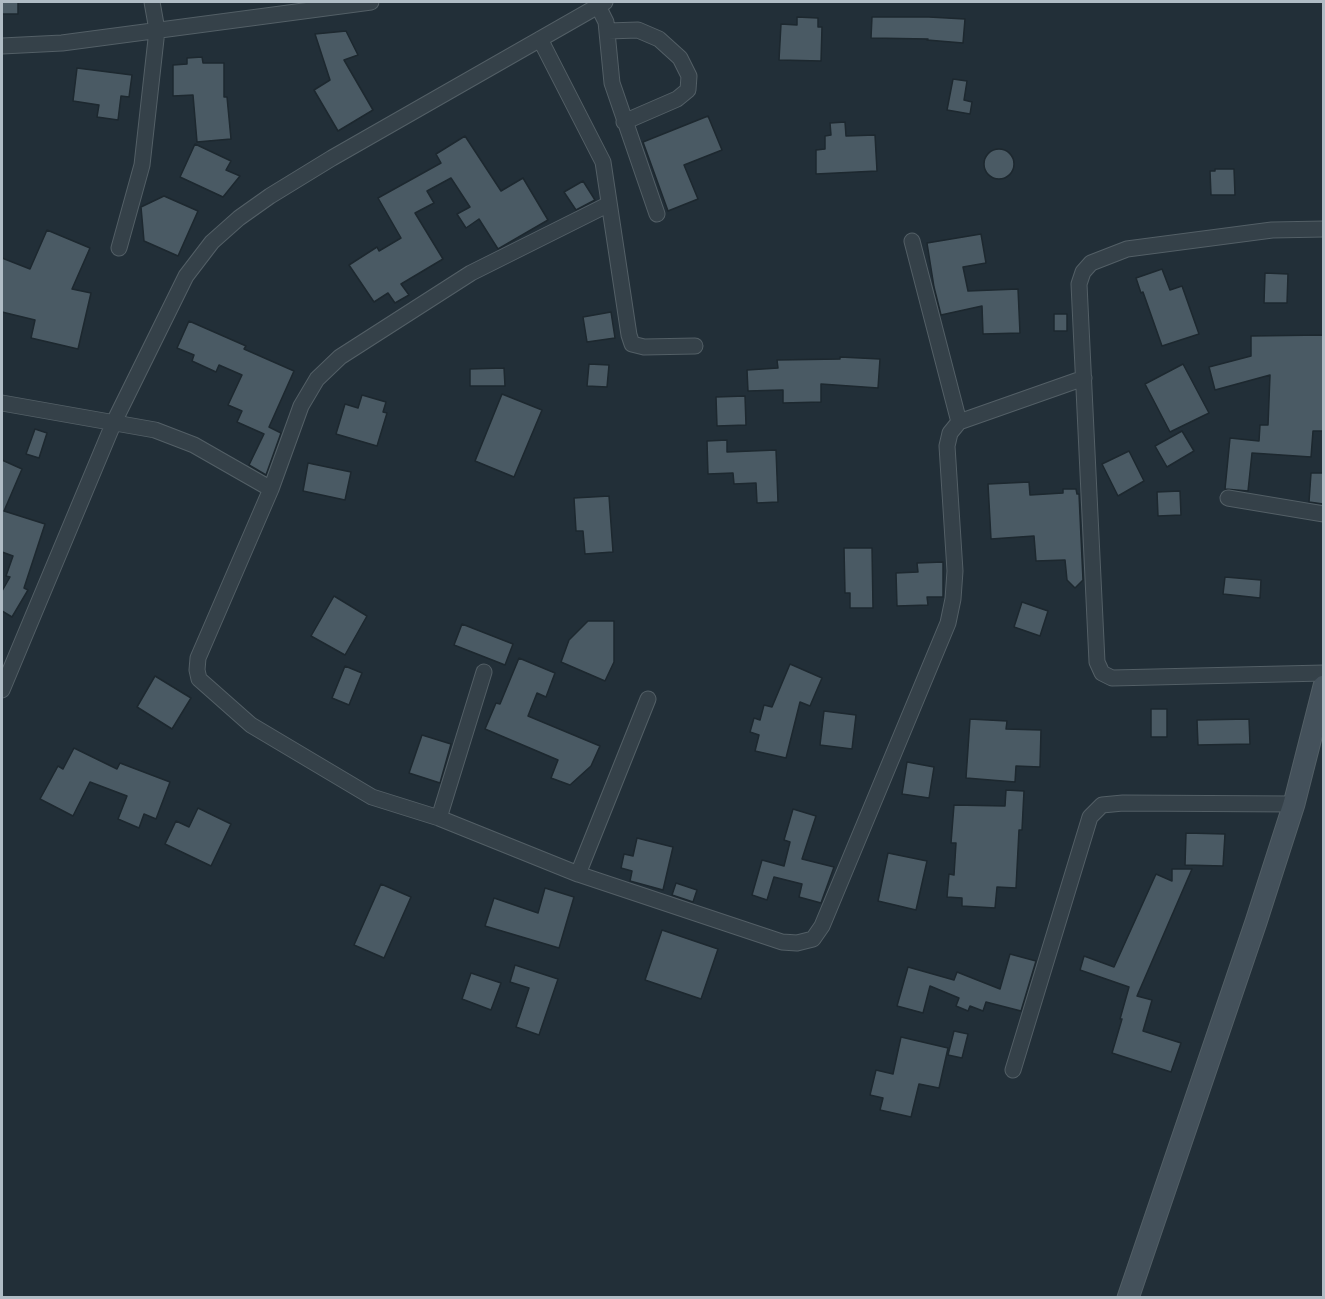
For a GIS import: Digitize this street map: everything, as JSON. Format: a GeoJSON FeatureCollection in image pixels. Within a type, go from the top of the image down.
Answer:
{"type":"FeatureCollection","features":[{"type":"Feature","properties":{"kind":"main road"},"geometry":{"type":"LineString","coordinates":[[1128,1298],[1171,1166],[1217,1039],[1294,804],[1323,686]]}},
{"type":"Feature","properties":{"kind":"street"},"geometry":{"type":"LineString","coordinates":[[119,248],[142,165],[157,30],[152,2]]}},
{"type":"Feature","properties":{"kind":"street"},"geometry":{"type":"LineString","coordinates":[[2,46],[62,43],[371,2]]}},
{"type":"Feature","properties":{"kind":"street"},"geometry":{"type":"LineString","coordinates":[[2,690],[114,423],[186,276],[212,242],[239,218],[332,158],[601,4],[608,32],[607,45],[612,83],[657,213]]}},
{"type":"Feature","properties":{"kind":"street"},"geometry":{"type":"LineString","coordinates":[[608,32],[638,30],[659,39],[680,57],[689,76],[688,90],[677,99],[624,122]]}},
{"type":"Feature","properties":{"kind":"street"},"geometry":{"type":"LineString","coordinates":[[540,39],[603,162],[632,344],[644,347],[695,346]]}},
{"type":"Feature","properties":{"kind":"street"},"geometry":{"type":"LineString","coordinates":[[609,204],[471,273],[340,357],[317,379],[302,406],[271,489],[198,658],[196,670],[199,679],[251,725],[372,797],[439,818],[578,874],[782,942],[797,943],[813,939],[822,926],[948,624],[955,571],[947,446],[950,433],[959,422],[1084,378]]}},
{"type":"Feature","properties":{"kind":"street"},"geometry":{"type":"LineString","coordinates":[[1323,229],[1272,230],[1127,249],[1091,263],[1083,272],[1079,284],[1097,662],[1102,673],[1112,678],[1323,673]]}},
{"type":"Feature","properties":{"kind":"street"},"geometry":{"type":"LineString","coordinates":[[912,241],[959,422]]}},
{"type":"Feature","properties":{"kind":"street"},"geometry":{"type":"LineString","coordinates":[[2,403],[155,430],[194,445],[271,489]]}},
{"type":"Feature","properties":{"kind":"street"},"geometry":{"type":"LineString","coordinates":[[1228,498],[1323,514]]}},
{"type":"Feature","properties":{"kind":"street"},"geometry":{"type":"LineString","coordinates":[[439,818],[484,672]]}},
{"type":"Feature","properties":{"kind":"street"},"geometry":{"type":"LineString","coordinates":[[578,874],[648,699]]}},
{"type":"Feature","properties":{"kind":"street"},"geometry":{"type":"LineString","coordinates":[[1013,1070],[1090,817],[1102,805],[1123,803],[1294,804]]}},
{"type":"Feature","properties":{"kind":"building"},"geometry":{"type":"Polygon","coordinates":[[[2,2],[18,2],[18,14],[2,14],[2,2]]]}},
{"type":"Feature","properties":{"kind":"building"},"geometry":{"type":"Polygon","coordinates":[[[797,17],[818,18],[818,27],[822,27],[821,61],[779,60],[781,24],[797,25],[797,17]]]}},
{"type":"Feature","properties":{"kind":"building"},"geometry":{"type":"Polygon","coordinates":[[[872,17],[965,19],[963,43],[928,39],[871,38],[872,17]]]}},
{"type":"Feature","properties":{"kind":"building"},"geometry":{"type":"Polygon","coordinates":[[[346,31],[358,55],[344,60],[373,110],[338,131],[314,90],[330,80],[315,34],[346,31]]]}},
{"type":"Feature","properties":{"kind":"building"},"geometry":{"type":"Polygon","coordinates":[[[202,57],[203,63],[224,63],[224,97],[227,97],[231,139],[197,142],[193,95],[173,96],[173,65],[187,64],[187,58],[202,57]]]}},
{"type":"Feature","properties":{"kind":"building"},"geometry":{"type":"Polygon","coordinates":[[[77,68],[132,75],[129,97],[121,96],[118,120],[97,117],[99,105],[73,101],[77,68]]]}},
{"type":"Feature","properties":{"kind":"building"},"geometry":{"type":"Polygon","coordinates":[[[953,79],[967,81],[964,100],[972,102],[970,114],[947,110],[953,79]]]}},
{"type":"Feature","properties":{"kind":"building"},"geometry":{"type":"Polygon","coordinates":[[[708,116],[722,150],[684,165],[698,199],[668,211],[643,142],[708,116]]]}},
{"type":"Feature","properties":{"kind":"building"},"geometry":{"type":"Polygon","coordinates":[[[845,122],[846,136],[875,135],[877,171],[816,174],[816,150],[825,149],[825,136],[831,135],[830,123],[845,122]]]}},
{"type":"Feature","properties":{"kind":"building"},"geometry":{"type":"Polygon","coordinates":[[[465,136],[501,191],[523,178],[548,220],[498,249],[479,219],[466,228],[457,214],[470,207],[451,178],[427,191],[434,203],[415,213],[443,259],[401,284],[409,295],[395,303],[388,293],[374,302],[349,265],[377,247],[379,251],[401,238],[378,198],[441,163],[436,154],[465,136]]]}},
{"type":"Feature","properties":{"kind":"building"},"geometry":{"type":"Polygon","coordinates":[[[195,144],[231,161],[226,170],[240,176],[223,197],[180,177],[195,144]]]}},
{"type":"Feature","properties":{"kind":"building"},"geometry":{"type":"Polygon","coordinates":[[[999,149],[1010,153],[1014,164],[1010,175],[999,179],[988,175],[984,164],[988,153],[999,149]]]}},
{"type":"Feature","properties":{"kind":"building"},"geometry":{"type":"Polygon","coordinates":[[[1215,169],[1234,169],[1235,195],[1211,195],[1210,171],[1215,171],[1215,169]]]}},
{"type":"Feature","properties":{"kind":"building"},"geometry":{"type":"Polygon","coordinates":[[[583,181],[595,200],[576,210],[564,192],[583,181]]]}},
{"type":"Feature","properties":{"kind":"building"},"geometry":{"type":"Polygon","coordinates":[[[164,196],[198,211],[178,256],[144,241],[141,207],[164,196]]]}},
{"type":"Feature","properties":{"kind":"building"},"geometry":{"type":"Polygon","coordinates":[[[47,230],[90,248],[72,289],[91,293],[78,349],[31,338],[35,320],[2,312],[2,258],[30,269],[47,230]]]}},
{"type":"Feature","properties":{"kind":"building"},"geometry":{"type":"Polygon","coordinates":[[[981,234],[986,263],[963,267],[968,291],[1018,289],[1020,333],[983,334],[982,306],[941,315],[927,243],[981,234]]]}},
{"type":"Feature","properties":{"kind":"building"},"geometry":{"type":"Polygon","coordinates":[[[1162,269],[1170,290],[1182,286],[1199,334],[1162,346],[1136,278],[1162,269]]]}},
{"type":"Feature","properties":{"kind":"building"},"geometry":{"type":"Polygon","coordinates":[[[1265,273],[1288,274],[1287,303],[1264,303],[1265,273]]]}},
{"type":"Feature","properties":{"kind":"building"},"geometry":{"type":"Polygon","coordinates":[[[611,312],[615,338],[587,342],[583,317],[611,312]]]}},
{"type":"Feature","properties":{"kind":"building"},"geometry":{"type":"Polygon","coordinates":[[[1054,314],[1067,314],[1067,331],[1054,331],[1054,314]]]}},
{"type":"Feature","properties":{"kind":"building"},"geometry":{"type":"Polygon","coordinates":[[[189,321],[246,346],[244,349],[294,371],[269,427],[281,433],[266,475],[249,465],[264,434],[237,422],[242,411],[228,405],[242,375],[219,365],[216,372],[192,361],[194,355],[177,348],[189,321]]]}},
{"type":"Feature","properties":{"kind":"building"},"geometry":{"type":"Polygon","coordinates":[[[1323,335],[1323,431],[1313,431],[1311,457],[1252,453],[1248,491],[1225,489],[1230,438],[1259,441],[1260,425],[1268,425],[1270,375],[1215,390],[1209,367],[1251,356],[1251,336],[1323,335]]]}},
{"type":"Feature","properties":{"kind":"building"},"geometry":{"type":"Polygon","coordinates":[[[840,357],[880,359],[878,388],[821,384],[821,402],[783,403],[783,390],[748,391],[747,370],[778,368],[777,360],[840,359],[840,357]]]}},
{"type":"Feature","properties":{"kind":"building"},"geometry":{"type":"Polygon","coordinates":[[[589,364],[609,365],[607,387],[587,386],[589,364]]]}},
{"type":"Feature","properties":{"kind":"building"},"geometry":{"type":"Polygon","coordinates":[[[1183,364],[1209,413],[1170,432],[1145,384],[1183,364]]]}},
{"type":"Feature","properties":{"kind":"building"},"geometry":{"type":"Polygon","coordinates":[[[504,368],[505,386],[470,386],[470,369],[504,368]]]}},
{"type":"Feature","properties":{"kind":"building"},"geometry":{"type":"Polygon","coordinates":[[[502,394],[542,410],[514,477],[475,461],[502,394]]]}},
{"type":"Feature","properties":{"kind":"building"},"geometry":{"type":"Polygon","coordinates":[[[362,395],[386,402],[383,412],[387,413],[377,446],[336,434],[345,404],[358,408],[362,395]]]}},
{"type":"Feature","properties":{"kind":"building"},"geometry":{"type":"Polygon","coordinates":[[[745,396],[746,425],[717,426],[716,397],[745,396]]]}},
{"type":"Feature","properties":{"kind":"building"},"geometry":{"type":"Polygon","coordinates":[[[35,429],[47,433],[39,458],[26,454],[35,429]]]}},
{"type":"Feature","properties":{"kind":"building"},"geometry":{"type":"Polygon","coordinates":[[[1182,431],[1194,451],[1167,467],[1155,446],[1182,431]]]}},
{"type":"Feature","properties":{"kind":"building"},"geometry":{"type":"Polygon","coordinates":[[[727,440],[727,452],[776,450],[778,502],[757,503],[756,483],[734,484],[733,473],[708,474],[707,441],[727,440]]]}},
{"type":"Feature","properties":{"kind":"building"},"geometry":{"type":"Polygon","coordinates":[[[1129,451],[1144,481],[1118,496],[1102,464],[1129,451]]]}},
{"type":"Feature","properties":{"kind":"building"},"geometry":{"type":"Polygon","coordinates":[[[2,460],[22,469],[4,511],[45,524],[24,588],[28,590],[12,617],[2,611],[2,591],[10,577],[6,576],[13,556],[2,552],[2,460]]]}},
{"type":"Feature","properties":{"kind":"building"},"geometry":{"type":"Polygon","coordinates":[[[308,463],[351,472],[345,500],[303,491],[308,463]]]}},
{"type":"Feature","properties":{"kind":"building"},"geometry":{"type":"Polygon","coordinates":[[[1311,473],[1323,473],[1323,504],[1309,502],[1311,473]]]}},
{"type":"Feature","properties":{"kind":"building"},"geometry":{"type":"Polygon","coordinates":[[[1029,482],[1030,495],[1063,493],[1063,489],[1076,489],[1079,494],[1083,580],[1075,588],[1067,580],[1065,560],[1036,561],[1034,536],[991,539],[988,484],[1029,482]]]}},
{"type":"Feature","properties":{"kind":"building"},"geometry":{"type":"Polygon","coordinates":[[[1180,491],[1181,515],[1158,516],[1157,492],[1180,491]]]}},
{"type":"Feature","properties":{"kind":"building"},"geometry":{"type":"Polygon","coordinates":[[[609,496],[613,552],[585,554],[583,531],[576,531],[574,498],[609,496]]]}},
{"type":"Feature","properties":{"kind":"building"},"geometry":{"type":"Polygon","coordinates":[[[844,548],[872,548],[873,608],[850,608],[850,593],[845,593],[844,548]]]}},
{"type":"Feature","properties":{"kind":"building"},"geometry":{"type":"Polygon","coordinates":[[[943,562],[943,597],[927,597],[928,605],[897,606],[896,573],[918,572],[917,563],[943,562]]]}},
{"type":"Feature","properties":{"kind":"building"},"geometry":{"type":"Polygon","coordinates":[[[1225,577],[1261,580],[1260,598],[1223,594],[1225,577]]]}},
{"type":"Feature","properties":{"kind":"building"},"geometry":{"type":"Polygon","coordinates":[[[334,596],[367,616],[345,655],[311,636],[334,596]]]}},
{"type":"Feature","properties":{"kind":"building"},"geometry":{"type":"Polygon","coordinates":[[[1022,602],[1048,611],[1040,636],[1014,627],[1022,602]]]}},
{"type":"Feature","properties":{"kind":"building"},"geometry":{"type":"Polygon","coordinates":[[[588,621],[614,621],[614,662],[605,681],[561,662],[569,640],[588,621]]]}},
{"type":"Feature","properties":{"kind":"building"},"geometry":{"type":"Polygon","coordinates":[[[462,624],[513,644],[505,665],[454,645],[462,624]]]}},
{"type":"Feature","properties":{"kind":"building"},"geometry":{"type":"Polygon","coordinates":[[[519,658],[555,673],[546,697],[537,693],[528,716],[600,746],[591,766],[570,785],[551,778],[558,760],[485,729],[496,703],[500,704],[519,658]]]}},
{"type":"Feature","properties":{"kind":"building"},"geometry":{"type":"Polygon","coordinates":[[[790,664],[822,678],[810,706],[800,702],[786,758],[755,751],[759,735],[750,732],[754,718],[760,720],[764,705],[772,707],[790,664]]]}},
{"type":"Feature","properties":{"kind":"building"},"geometry":{"type":"Polygon","coordinates":[[[345,666],[362,673],[349,705],[332,698],[345,666]]]}},
{"type":"Feature","properties":{"kind":"building"},"geometry":{"type":"Polygon","coordinates":[[[155,676],[191,698],[172,729],[137,707],[155,676]]]}},
{"type":"Feature","properties":{"kind":"building"},"geometry":{"type":"Polygon","coordinates":[[[1151,709],[1167,709],[1167,737],[1151,737],[1151,709]]]}},
{"type":"Feature","properties":{"kind":"building"},"geometry":{"type":"Polygon","coordinates":[[[824,711],[856,715],[852,749],[820,745],[824,711]]]}},
{"type":"Feature","properties":{"kind":"building"},"geometry":{"type":"Polygon","coordinates":[[[970,719],[1007,721],[1006,729],[1041,730],[1040,767],[1016,766],[1015,782],[966,778],[970,719]]]}},
{"type":"Feature","properties":{"kind":"building"},"geometry":{"type":"Polygon","coordinates":[[[1249,719],[1250,744],[1198,745],[1197,720],[1249,719]]]}},
{"type":"Feature","properties":{"kind":"building"},"geometry":{"type":"Polygon","coordinates":[[[422,735],[451,744],[440,783],[409,773],[422,735]]]}},
{"type":"Feature","properties":{"kind":"building"},"geometry":{"type":"Polygon","coordinates":[[[74,748],[117,769],[120,763],[170,782],[156,819],[144,814],[139,828],[118,819],[127,796],[90,782],[73,816],[40,799],[58,766],[63,769],[74,748]]]}},
{"type":"Feature","properties":{"kind":"building"},"geometry":{"type":"Polygon","coordinates":[[[907,762],[934,767],[929,798],[902,794],[907,762]]]}},
{"type":"Feature","properties":{"kind":"building"},"geometry":{"type":"Polygon","coordinates":[[[1006,790],[1024,791],[1016,888],[997,887],[995,908],[962,906],[962,898],[947,897],[949,874],[954,875],[956,843],[951,843],[954,805],[1005,806],[1006,790]]]}},
{"type":"Feature","properties":{"kind":"building"},"geometry":{"type":"Polygon","coordinates":[[[198,808],[231,824],[211,866],[165,844],[176,821],[189,827],[198,808]]]}},
{"type":"Feature","properties":{"kind":"building"},"geometry":{"type":"Polygon","coordinates":[[[793,809],[816,816],[802,859],[834,867],[821,903],[799,897],[802,884],[774,877],[767,900],[752,895],[762,860],[784,866],[790,842],[784,840],[793,809]]]}},
{"type":"Feature","properties":{"kind":"building"},"geometry":{"type":"Polygon","coordinates":[[[1186,833],[1225,834],[1223,866],[1185,865],[1186,833]]]}},
{"type":"Feature","properties":{"kind":"building"},"geometry":{"type":"Polygon","coordinates":[[[637,838],[673,847],[663,890],[630,881],[632,871],[621,868],[624,854],[633,856],[637,838]]]}},
{"type":"Feature","properties":{"kind":"building"},"geometry":{"type":"Polygon","coordinates":[[[888,853],[927,861],[916,910],[878,901],[888,853]]]}},
{"type":"Feature","properties":{"kind":"building"},"geometry":{"type":"Polygon","coordinates":[[[1172,869],[1192,869],[1137,996],[1152,1000],[1143,1031],[1181,1043],[1171,1072],[1112,1053],[1129,987],[1080,970],[1084,956],[1114,967],[1156,874],[1172,881],[1172,869]]]}},
{"type":"Feature","properties":{"kind":"building"},"geometry":{"type":"Polygon","coordinates":[[[676,883],[697,890],[693,902],[672,895],[676,883]]]}},
{"type":"Feature","properties":{"kind":"building"},"geometry":{"type":"Polygon","coordinates":[[[381,884],[411,897],[384,958],[354,945],[381,884]]]}},
{"type":"Feature","properties":{"kind":"building"},"geometry":{"type":"Polygon","coordinates":[[[545,888],[574,897],[559,948],[485,926],[494,898],[538,913],[545,888]]]}},
{"type":"Feature","properties":{"kind":"building"},"geometry":{"type":"Polygon","coordinates":[[[662,930],[718,949],[701,999],[645,980],[662,930]]]}},
{"type":"Feature","properties":{"kind":"building"},"geometry":{"type":"Polygon","coordinates":[[[1010,954],[1036,961],[1021,1011],[986,1002],[983,1011],[970,1006],[968,1011],[956,1006],[959,998],[930,986],[923,1013],[897,1006],[908,967],[954,980],[957,972],[1000,989],[1010,954]]]}},
{"type":"Feature","properties":{"kind":"building"},"geometry":{"type":"Polygon","coordinates":[[[515,965],[558,979],[539,1035],[516,1027],[529,988],[510,982],[515,965]]]}},
{"type":"Feature","properties":{"kind":"building"},"geometry":{"type":"Polygon","coordinates":[[[471,973],[501,983],[491,1010],[462,999],[471,973]]]}},
{"type":"Feature","properties":{"kind":"building"},"geometry":{"type":"Polygon","coordinates":[[[954,1031],[968,1034],[962,1058],[948,1055],[954,1031]]]}},
{"type":"Feature","properties":{"kind":"building"},"geometry":{"type":"Polygon","coordinates":[[[901,1037],[948,1048],[939,1088],[919,1084],[911,1117],[880,1110],[883,1098],[870,1095],[876,1070],[893,1074],[901,1037]]]}}]}
